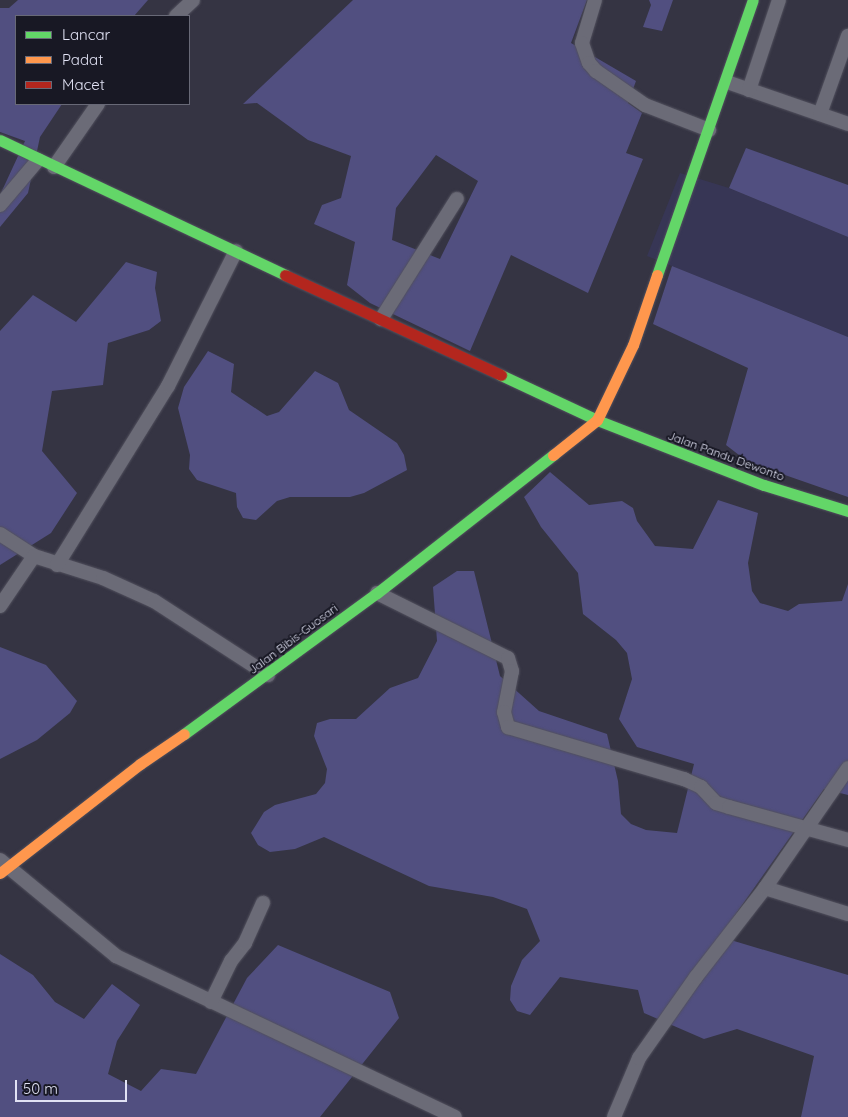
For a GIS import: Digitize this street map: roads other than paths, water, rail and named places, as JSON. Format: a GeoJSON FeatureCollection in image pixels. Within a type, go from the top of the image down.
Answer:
{"type":"FeatureCollection","features":[{"type":"Feature","properties":{"kind":"street"},"geometry":{"type":"LineString","coordinates":[[177,15],[193,0]]}},
{"type":"Feature","properties":{"kind":"street"},"geometry":{"type":"LineString","coordinates":[[595,0],[582,42],[589,63],[596,71],[645,105],[709,130]]}},
{"type":"Feature","properties":{"kind":"street"},"geometry":{"type":"LineString","coordinates":[[597,420],[633,345],[727,82],[753,0]]}},
{"type":"Feature","properties":{"kind":"street"},"geometry":{"type":"LineString","coordinates":[[749,90],[779,0]]}},
{"type":"Feature","properties":{"kind":"street"},"geometry":{"type":"LineString","coordinates":[[820,114],[848,36]]}},
{"type":"Feature","properties":{"kind":"street"},"geometry":{"type":"LineString","coordinates":[[727,82],[848,124]]}},
{"type":"Feature","properties":{"kind":"street"},"geometry":{"type":"LineString","coordinates":[[54,168],[97,105]]}},
{"type":"Feature","properties":{"kind":"street","name":"Jalan Pandu Dewonto"},"geometry":{"type":"LineString","coordinates":[[0,140],[54,168],[381,318],[597,420],[736,475],[848,511]]}},
{"type":"Feature","properties":{"kind":"street"},"geometry":{"type":"LineString","coordinates":[[0,205],[38,160]]}},
{"type":"Feature","properties":{"kind":"street"},"geometry":{"type":"LineString","coordinates":[[381,318],[457,198]]}},
{"type":"Feature","properties":{"kind":"street"},"geometry":{"type":"LineString","coordinates":[[57,565],[168,386],[236,251]]}},
{"type":"Feature","properties":{"kind":"street","name":"Jalan Bibis-Guosari"},"geometry":{"type":"LineString","coordinates":[[3,866],[140,764],[268,676],[597,420]]}},
{"type":"Feature","properties":{"kind":"street"},"geometry":{"type":"LineString","coordinates":[[0,534],[34,556],[57,565],[104,578],[154,601],[268,676]]}},
{"type":"Feature","properties":{"kind":"street"},"geometry":{"type":"LineString","coordinates":[[0,606],[34,556]]}},
{"type":"Feature","properties":{"kind":"street"},"geometry":{"type":"LineString","coordinates":[[377,593],[508,658],[512,671],[504,712],[508,727],[684,779],[701,787],[716,803],[848,840]]}},
{"type":"Feature","properties":{"kind":"street"},"geometry":{"type":"LineString","coordinates":[[614,1117],[639,1058],[696,977],[764,888],[848,768]]}},
{"type":"Feature","properties":{"kind":"street"},"geometry":{"type":"LineString","coordinates":[[3,866],[116,956],[455,1117]]}},
{"type":"Feature","properties":{"kind":"street"},"geometry":{"type":"LineString","coordinates":[[764,888],[848,914]]}},
{"type":"Feature","properties":{"kind":"street"},"geometry":{"type":"LineString","coordinates":[[211,1002],[231,961],[245,943],[263,903]]}}]}
